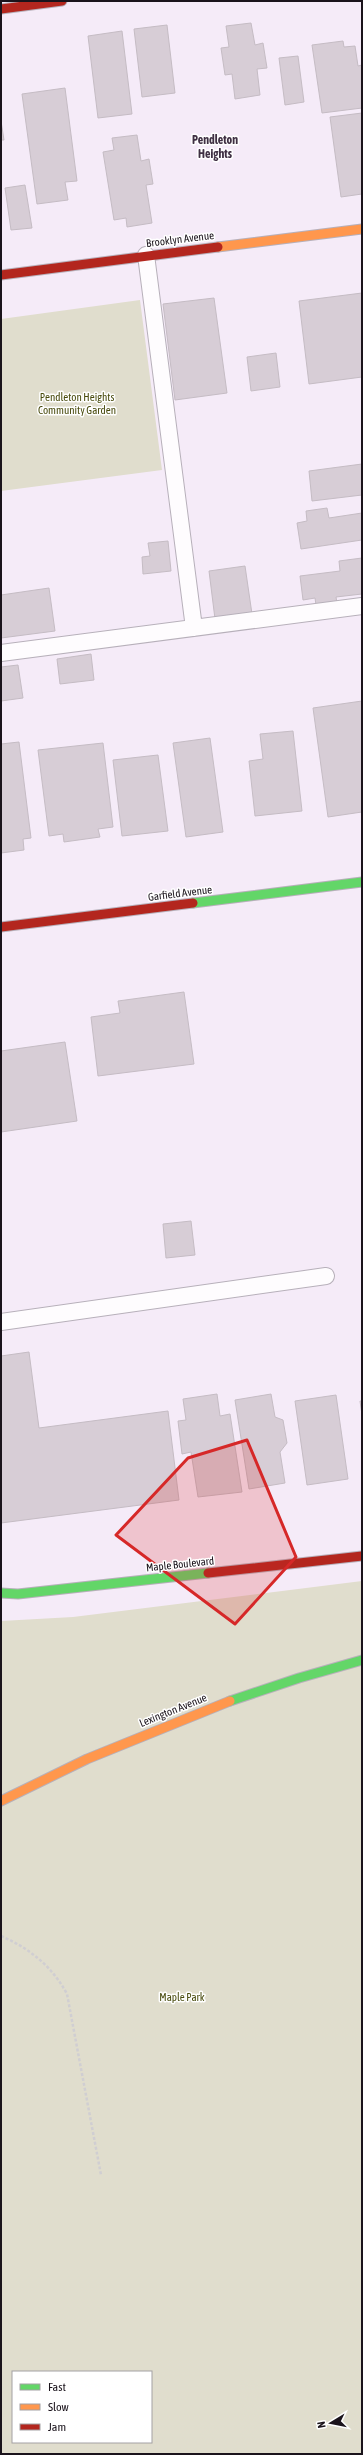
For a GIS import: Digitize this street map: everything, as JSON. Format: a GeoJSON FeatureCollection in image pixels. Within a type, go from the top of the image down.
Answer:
{"type":"FeatureCollection","features":[{"type":"Feature","properties":{"kind":"street"},"geometry":{"type":"LineString","coordinates":[[1,9],[62,1]]}},
{"type":"Feature","properties":{"kind":"street","name":"Brooklyn Avenue"},"geometry":{"type":"LineString","coordinates":[[1,275],[146,255],[362,229]]}},
{"type":"Feature","properties":{"kind":"street","name":"Garfield Avenue"},"geometry":{"type":"LineString","coordinates":[[1,927],[362,882]]}},
{"type":"Feature","properties":{"kind":"street","name":"Maple Boulevard"},"geometry":{"type":"LineString","coordinates":[[1,1592],[18,1594],[362,1556]]}},
{"type":"Feature","properties":{"kind":"street","name":"Lexington Avenue"},"geometry":{"type":"LineString","coordinates":[[1,1801],[30,1784],[189,1715],[309,1673],[362,1660]]}},
{"type":"Feature","properties":{"kind":"lane"},"geometry":{"type":"LineString","coordinates":[[146,255],[194,628]]}},
{"type":"Feature","properties":{"kind":"lane"},"geometry":{"type":"LineString","coordinates":[[1,653],[362,606]]}},
{"type":"Feature","properties":{"kind":"lane"},"geometry":{"type":"LineString","coordinates":[[1,1322],[326,1276]]}},
{"type":"Feature","properties":{"kind":"path"},"geometry":{"type":"LineString","coordinates":[[1,1936],[26,1948],[39,1959],[60,1980],[67,1994],[101,2175]]}},
{"type":"Feature","properties":{"kind":"highlighted area"},"geometry":{"type":"Polygon","coordinates":[[[247,1440],[296,1557],[235,1624],[116,1535],[188,1458],[247,1440]]]}},
{"type":"Feature","properties":{"kind":"green space","name":"Pendleton Heights Community Garden"},"geometry":{"type":"Polygon","coordinates":[[[140,300],[162,470],[1,491],[1,319],[140,300]]]}},
{"type":"Feature","properties":{"kind":"green space","name":"Maple Park"},"geometry":{"type":"Polygon","coordinates":[[[362,1581],[362,2454],[1,2454],[1,1621],[73,1617],[362,1581]]]}},
{"type":"Feature","properties":{"kind":"building"},"geometry":{"type":"Polygon","coordinates":[[[251,23],[255,45],[263,43],[267,68],[257,69],[260,95],[235,99],[232,74],[225,75],[221,48],[229,47],[226,26],[251,23]]]}},
{"type":"Feature","properties":{"kind":"building"},"geometry":{"type":"Polygon","coordinates":[[[167,25],[175,93],[142,97],[134,29],[167,25]]]}},
{"type":"Feature","properties":{"kind":"building"},"geometry":{"type":"Polygon","coordinates":[[[122,31],[132,114],[98,118],[88,36],[122,31]]]}},
{"type":"Feature","properties":{"kind":"building"},"geometry":{"type":"Polygon","coordinates":[[[343,41],[344,47],[355,46],[358,66],[362,65],[362,108],[322,113],[312,45],[343,41]]]}},
{"type":"Feature","properties":{"kind":"building"},"geometry":{"type":"Polygon","coordinates":[[[298,56],[304,102],[285,105],[279,58],[298,56]]]}},
{"type":"Feature","properties":{"kind":"building"},"geometry":{"type":"Polygon","coordinates":[[[65,88],[77,181],[65,182],[68,200],[37,204],[22,94],[65,88]]]}},
{"type":"Feature","properties":{"kind":"building"},"geometry":{"type":"Polygon","coordinates":[[[362,113],[362,194],[341,197],[330,117],[362,113]]]}},
{"type":"Feature","properties":{"kind":"building"},"geometry":{"type":"Polygon","coordinates":[[[1,121],[4,140],[1,140],[1,121]]]}},
{"type":"Feature","properties":{"kind":"building"},"geometry":{"type":"Polygon","coordinates":[[[137,135],[141,161],[149,159],[153,184],[146,185],[152,223],[127,227],[126,218],[114,220],[103,152],[114,150],[112,138],[137,135]]]}},
{"type":"Feature","properties":{"kind":"building"},"geometry":{"type":"Polygon","coordinates":[[[25,185],[32,228],[11,230],[5,188],[25,185]]]}},
{"type":"Feature","properties":{"kind":"building"},"geometry":{"type":"Polygon","coordinates":[[[362,293],[362,377],[309,384],[299,301],[362,293]]]}},
{"type":"Feature","properties":{"kind":"building"},"geometry":{"type":"Polygon","coordinates":[[[214,298],[227,393],[175,400],[163,304],[214,298]]]}},
{"type":"Feature","properties":{"kind":"building"},"geometry":{"type":"Polygon","coordinates":[[[276,353],[280,387],[251,391],[247,357],[276,353]]]}},
{"type":"Feature","properties":{"kind":"building"},"geometry":{"type":"Polygon","coordinates":[[[362,464],[362,495],[312,501],[309,471],[362,464]]]}},
{"type":"Feature","properties":{"kind":"building"},"geometry":{"type":"Polygon","coordinates":[[[327,508],[329,518],[362,513],[362,540],[301,549],[297,523],[307,521],[306,511],[327,508]]]}},
{"type":"Feature","properties":{"kind":"building"},"geometry":{"type":"Polygon","coordinates":[[[168,541],[171,571],[143,574],[142,557],[150,556],[148,543],[168,541]]]}},
{"type":"Feature","properties":{"kind":"building"},"geometry":{"type":"Polygon","coordinates":[[[362,558],[362,594],[336,597],[337,603],[316,605],[315,598],[303,600],[300,576],[340,571],[339,561],[362,558]]]}},
{"type":"Feature","properties":{"kind":"building"},"geometry":{"type":"Polygon","coordinates":[[[245,566],[252,614],[215,619],[209,571],[245,566]]]}},
{"type":"Feature","properties":{"kind":"building"},"geometry":{"type":"Polygon","coordinates":[[[49,588],[55,631],[1,638],[1,595],[49,588]]]}},
{"type":"Feature","properties":{"kind":"building"},"geometry":{"type":"Polygon","coordinates":[[[91,654],[94,680],[60,684],[57,659],[91,654]]]}},
{"type":"Feature","properties":{"kind":"building"},"geometry":{"type":"Polygon","coordinates":[[[18,665],[23,698],[1,701],[1,667],[18,665]]]}},
{"type":"Feature","properties":{"kind":"building"},"geometry":{"type":"Polygon","coordinates":[[[362,701],[362,812],[328,817],[313,708],[362,701]]]}},
{"type":"Feature","properties":{"kind":"building"},"geometry":{"type":"Polygon","coordinates":[[[293,731],[302,811],[255,816],[249,761],[263,759],[260,734],[293,731]]]}},
{"type":"Feature","properties":{"kind":"building"},"geometry":{"type":"Polygon","coordinates":[[[210,738],[223,832],[186,837],[173,743],[210,738]]]}},
{"type":"Feature","properties":{"kind":"building"},"geometry":{"type":"Polygon","coordinates":[[[19,742],[31,838],[23,839],[24,850],[1,853],[1,744],[19,742]]]}},
{"type":"Feature","properties":{"kind":"building"},"geometry":{"type":"Polygon","coordinates":[[[103,743],[113,827],[98,829],[100,837],[64,842],[63,834],[49,836],[38,750],[103,743]]]}},
{"type":"Feature","properties":{"kind":"building"},"geometry":{"type":"Polygon","coordinates":[[[158,755],[168,831],[122,836],[113,760],[158,755]]]}},
{"type":"Feature","properties":{"kind":"building"},"geometry":{"type":"Polygon","coordinates":[[[184,992],[194,1064],[98,1076],[91,1017],[120,1013],[118,1001],[184,992]]]}},
{"type":"Feature","properties":{"kind":"building"},"geometry":{"type":"Polygon","coordinates":[[[65,1042],[77,1121],[1,1132],[1,1051],[65,1042]]]}},
{"type":"Feature","properties":{"kind":"building"},"geometry":{"type":"Polygon","coordinates":[[[191,1221],[195,1255],[166,1258],[163,1224],[191,1221]]]}},
{"type":"Feature","properties":{"kind":"building"},"geometry":{"type":"Polygon","coordinates":[[[29,1352],[39,1428],[168,1411],[179,1500],[1,1523],[1,1356],[29,1352]]]}},
{"type":"Feature","properties":{"kind":"building"},"geometry":{"type":"Polygon","coordinates":[[[217,1394],[220,1416],[230,1414],[242,1492],[198,1497],[191,1452],[182,1454],[178,1421],[186,1420],[183,1399],[217,1394]]]}},
{"type":"Feature","properties":{"kind":"building"},"geometry":{"type":"Polygon","coordinates":[[[271,1394],[275,1417],[283,1420],[287,1443],[280,1452],[285,1483],[249,1489],[235,1400],[271,1394]]]}},
{"type":"Feature","properties":{"kind":"building"},"geometry":{"type":"Polygon","coordinates":[[[336,1395],[348,1479],[307,1485],[295,1401],[336,1395]]]}},
{"type":"Feature","properties":{"kind":"building"},"geometry":{"type":"Polygon","coordinates":[[[360,1401],[362,1401],[362,1415],[360,1401]]]}},
{"type":"Feature","properties":{"kind":"traffic: fast"},"geometry":{"type":"LineString","coordinates":[[193,903],[362,882]]}},
{"type":"Feature","properties":{"kind":"traffic: fast"},"geometry":{"type":"LineString","coordinates":[[1,1593],[18,1594],[208,1573]]}},
{"type":"Feature","properties":{"kind":"traffic: fast"},"geometry":{"type":"LineString","coordinates":[[230,1701],[299,1678],[362,1660]]}},
{"type":"Feature","properties":{"kind":"traffic: slow"},"geometry":{"type":"LineString","coordinates":[[218,247],[362,229]]}},
{"type":"Feature","properties":{"kind":"traffic: slow"},"geometry":{"type":"LineString","coordinates":[[1,1801],[87,1759],[230,1701]]}},
{"type":"Feature","properties":{"kind":"traffic: jam"},"geometry":{"type":"LineString","coordinates":[[1,9],[62,1]]}},
{"type":"Feature","properties":{"kind":"traffic: jam"},"geometry":{"type":"LineString","coordinates":[[1,275],[218,247]]}},
{"type":"Feature","properties":{"kind":"traffic: jam"},"geometry":{"type":"LineString","coordinates":[[1,927],[193,903]]}},
{"type":"Feature","properties":{"kind":"traffic: jam"},"geometry":{"type":"LineString","coordinates":[[208,1573],[362,1556]]}},
{"type":"Feature","properties":{"kind":"district","name":"Pendleton Heights"},"geometry":{"type":"Point","coordinates":[215,147]}}]}
